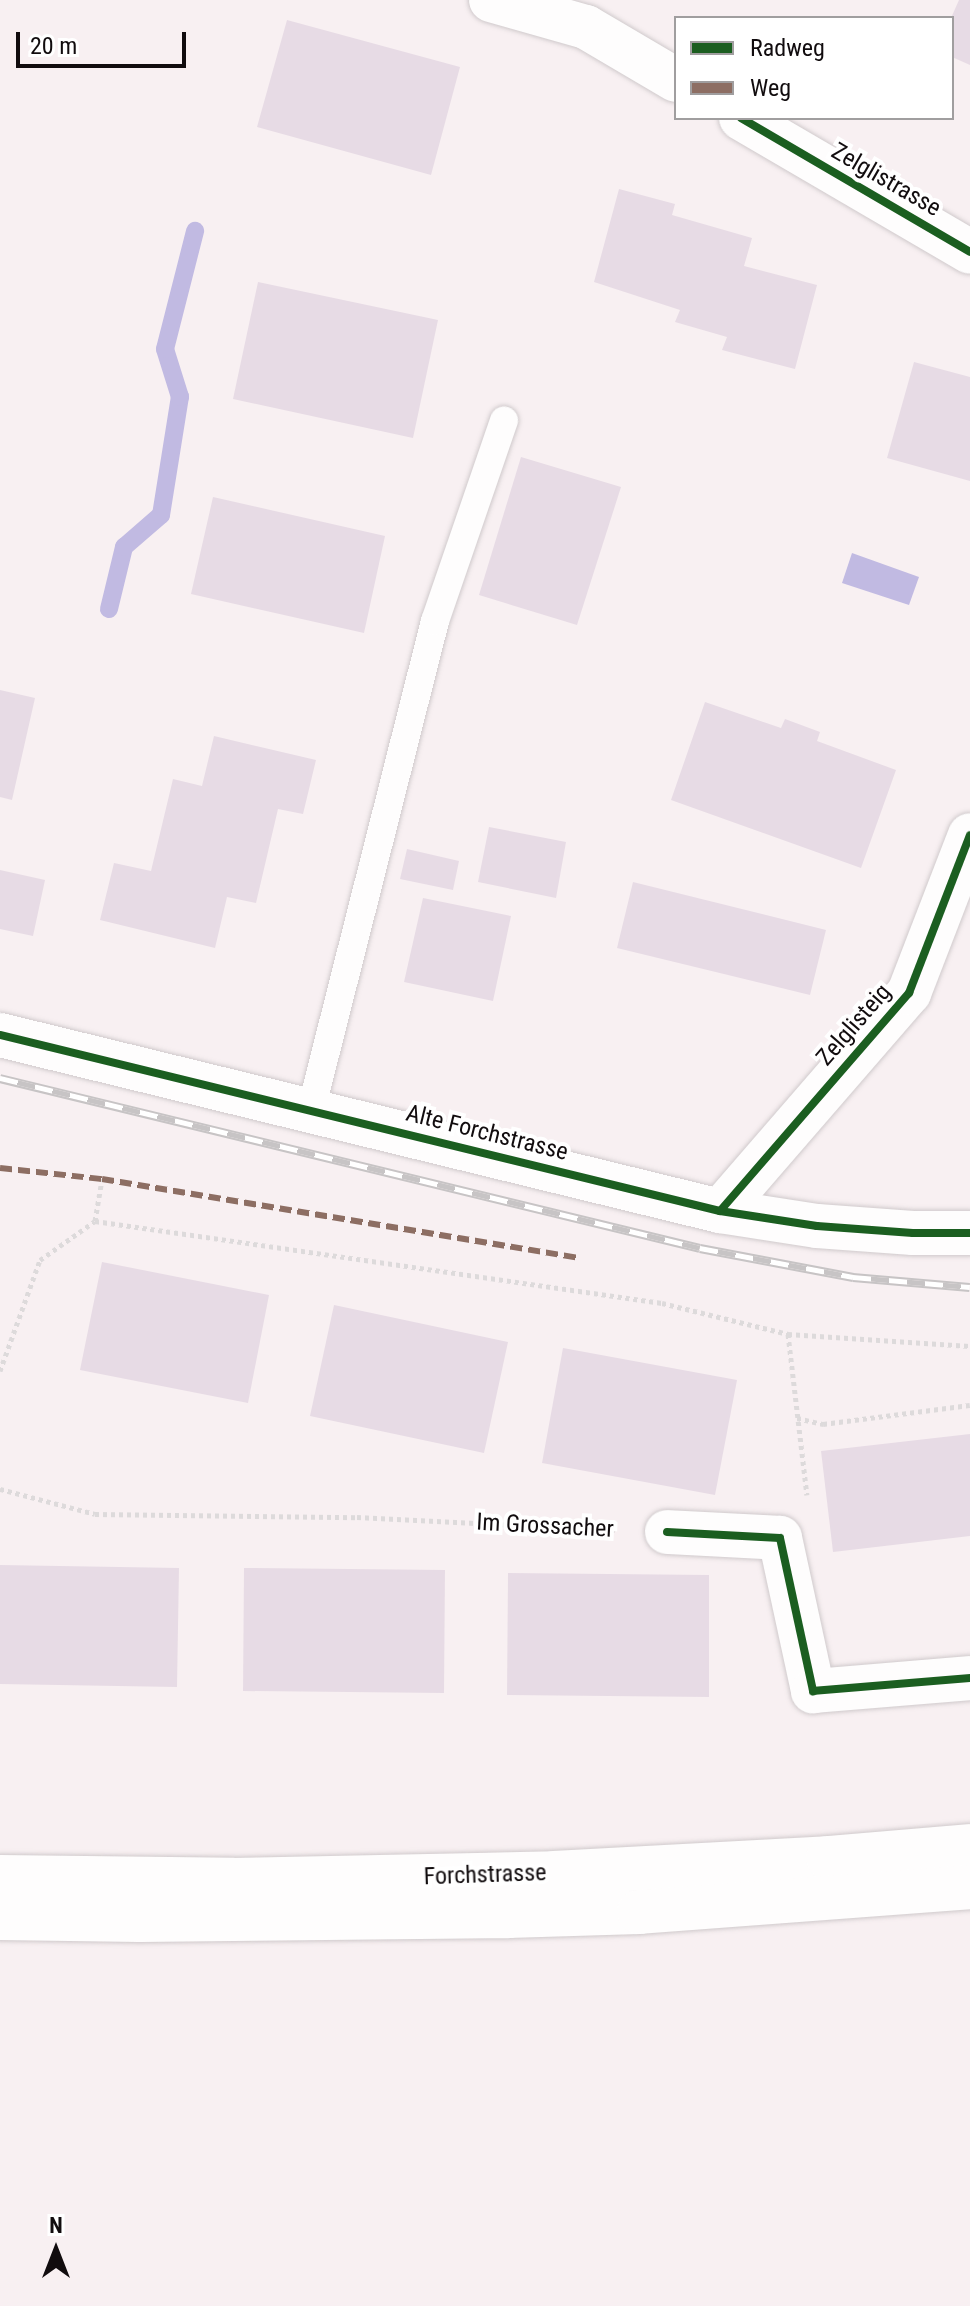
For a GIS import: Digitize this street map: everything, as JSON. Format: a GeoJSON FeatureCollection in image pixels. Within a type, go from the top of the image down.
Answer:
{"type":"FeatureCollection","features":[{"type":"Feature","properties":{"kind":"main road"},"geometry":{"type":"LineString","coordinates":[[491,0],[586,27],[674,79]]}},
{"type":"Feature","properties":{"kind":"main road","name":"Zelglistrasse"},"geometry":{"type":"LineString","coordinates":[[744,120],[970,252]]}},
{"type":"Feature","properties":{"kind":"main road","name":"Zelglisteig"},"geometry":{"type":"LineString","coordinates":[[720,1211],[909,993],[970,835]]}},
{"type":"Feature","properties":{"kind":"main road","name":"Alte Forchstrasse"},"geometry":{"type":"LineString","coordinates":[[0,1035],[720,1211],[817,1226],[913,1233],[970,1233]]}},
{"type":"Feature","properties":{"kind":"main road"},"geometry":{"type":"LineString","coordinates":[[667,1532],[780,1538],[813,1691],[970,1678]]}},
{"type":"Feature","properties":{"kind":"main road","name":"Forchstrasse"},"geometry":{"type":"LineString","coordinates":[[0,1877],[233,1880],[554,1873],[813,1859],[970,1846]]}},
{"type":"Feature","properties":{"kind":"main road","name":"Forchstrasse"},"geometry":{"type":"LineString","coordinates":[[0,1918],[508,1916],[653,1911],[970,1887]]}},
{"type":"Feature","properties":{"kind":"lane"},"geometry":{"type":"LineString","coordinates":[[311,1110],[435,621],[504,421]]}},
{"type":"Feature","properties":{"kind":"path"},"geometry":{"type":"LineString","coordinates":[[95,1221],[102,1179]]}},
{"type":"Feature","properties":{"kind":"path"},"geometry":{"type":"LineString","coordinates":[[0,1371],[40,1260],[95,1221],[662,1303],[788,1334],[970,1346]]}},
{"type":"Feature","properties":{"kind":"path"},"geometry":{"type":"LineString","coordinates":[[788,1334],[808,1500]]}},
{"type":"Feature","properties":{"kind":"path"},"geometry":{"type":"LineString","coordinates":[[797,1418],[823,1424],[970,1405]]}},
{"type":"Feature","properties":{"kind":"shaded area"},"geometry":{"type":"Polygon","coordinates":[[[852,553],[919,577],[909,605],[842,583],[852,553]]]}},
{"type":"Feature","properties":{"kind":"building"},"geometry":{"type":"Polygon","coordinates":[[[959,0],[970,0],[970,65],[954,58],[952,16],[959,0]]]}},
{"type":"Feature","properties":{"kind":"building"},"geometry":{"type":"Polygon","coordinates":[[[287,20],[460,67],[431,175],[257,127],[287,20]]]}},
{"type":"Feature","properties":{"kind":"building"},"geometry":{"type":"Polygon","coordinates":[[[619,189],[675,204],[672,215],[752,238],[744,266],[817,285],[795,369],[722,350],[727,337],[675,322],[680,310],[594,282],[619,189]]]}},
{"type":"Feature","properties":{"kind":"building"},"geometry":{"type":"Polygon","coordinates":[[[258,282],[438,320],[413,438],[233,399],[258,282]]]}},
{"type":"Feature","properties":{"kind":"building"},"geometry":{"type":"Polygon","coordinates":[[[914,362],[970,377],[970,481],[887,458],[914,362]]]}},
{"type":"Feature","properties":{"kind":"building"},"geometry":{"type":"Polygon","coordinates":[[[521,457],[621,487],[577,625],[479,595],[521,457]]]}},
{"type":"Feature","properties":{"kind":"building"},"geometry":{"type":"Polygon","coordinates":[[[213,497],[385,536],[364,633],[191,594],[213,497]]]}},
{"type":"Feature","properties":{"kind":"building"},"geometry":{"type":"Polygon","coordinates":[[[0,690],[35,698],[12,800],[0,797],[0,690]]]}},
{"type":"Feature","properties":{"kind":"building"},"geometry":{"type":"Polygon","coordinates":[[[705,702],[781,728],[785,719],[820,732],[817,741],[896,770],[861,868],[671,800],[705,702]]]}},
{"type":"Feature","properties":{"kind":"building"},"geometry":{"type":"Polygon","coordinates":[[[214,736],[316,760],[303,814],[278,809],[256,903],[227,897],[215,948],[100,920],[114,863],[151,871],[173,779],[202,786],[214,736]]]}},
{"type":"Feature","properties":{"kind":"building"},"geometry":{"type":"Polygon","coordinates":[[[489,827],[566,842],[556,898],[478,882],[489,827]]]}},
{"type":"Feature","properties":{"kind":"building"},"geometry":{"type":"Polygon","coordinates":[[[407,849],[459,861],[453,890],[400,879],[407,849]]]}},
{"type":"Feature","properties":{"kind":"building"},"geometry":{"type":"Polygon","coordinates":[[[0,870],[45,880],[33,936],[0,929],[0,870]]]}},
{"type":"Feature","properties":{"kind":"building"},"geometry":{"type":"Polygon","coordinates":[[[633,882],[826,930],[810,995],[617,948],[633,882]]]}},
{"type":"Feature","properties":{"kind":"building"},"geometry":{"type":"Polygon","coordinates":[[[423,898],[511,916],[493,1001],[404,982],[423,898]]]}},
{"type":"Feature","properties":{"kind":"building"},"geometry":{"type":"Polygon","coordinates":[[[102,1262],[269,1295],[248,1403],[80,1370],[102,1262]]]}},
{"type":"Feature","properties":{"kind":"building"},"geometry":{"type":"Polygon","coordinates":[[[334,1305],[508,1342],[484,1453],[310,1416],[334,1305]]]}},
{"type":"Feature","properties":{"kind":"building"},"geometry":{"type":"Polygon","coordinates":[[[563,1348],[737,1380],[715,1495],[542,1463],[563,1348]]]}},
{"type":"Feature","properties":{"kind":"building"},"geometry":{"type":"Polygon","coordinates":[[[970,1434],[970,1536],[833,1552],[821,1451],[970,1434]]]}},
{"type":"Feature","properties":{"kind":"building"},"geometry":{"type":"Polygon","coordinates":[[[0,1565],[179,1568],[177,1687],[0,1684],[0,1565]]]}},
{"type":"Feature","properties":{"kind":"building"},"geometry":{"type":"Polygon","coordinates":[[[244,1568],[445,1570],[444,1693],[243,1691],[244,1568]]]}},
{"type":"Feature","properties":{"kind":"building"},"geometry":{"type":"Polygon","coordinates":[[[508,1573],[709,1575],[709,1697],[507,1695],[508,1573]]]}},
{"type":"Feature","properties":{"kind":"waterway"},"geometry":{"type":"LineString","coordinates":[[109,609],[124,547],[161,515],[180,397],[165,349],[195,231]]}},
{"type":"Feature","properties":{"kind":"railway"},"geometry":{"type":"LineString","coordinates":[[0,1078],[700,1248],[853,1277],[970,1287]]}},
{"type":"Feature","properties":{"kind":"marked path"},"geometry":{"type":"LineString","coordinates":[[0,1168],[102,1179],[578,1258]]}},
{"type":"Feature","properties":{"kind":"cycle path"},"geometry":{"type":"LineString","coordinates":[[744,120],[970,252]]}},
{"type":"Feature","properties":{"kind":"cycle path"},"geometry":{"type":"LineString","coordinates":[[720,1211],[909,993],[970,835]]}},
{"type":"Feature","properties":{"kind":"cycle path"},"geometry":{"type":"LineString","coordinates":[[0,1035],[720,1211],[817,1226],[913,1233],[970,1233]]}},
{"type":"Feature","properties":{"kind":"cycle path"},"geometry":{"type":"LineString","coordinates":[[667,1532],[780,1538],[813,1691],[970,1678]]}}]}
